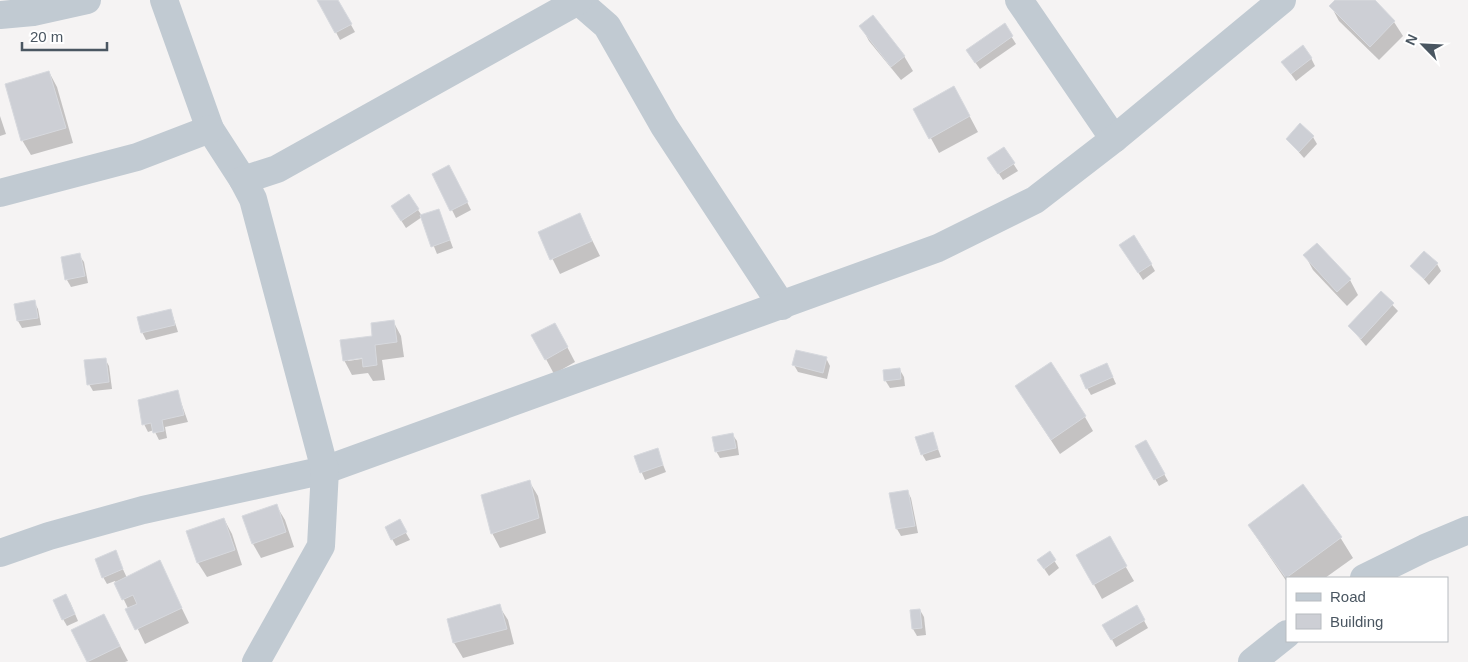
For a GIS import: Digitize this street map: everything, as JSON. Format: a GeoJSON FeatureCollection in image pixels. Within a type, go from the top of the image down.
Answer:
{"type":"FeatureCollection","features":[{"type":"Feature","properties":{"kind":"street"},"geometry":{"type":"LineString","coordinates":[[0,15],[33,12],[87,0]]}},
{"type":"Feature","properties":{"kind":"street"},"geometry":{"type":"LineString","coordinates":[[164,0],[210,129],[243,180],[252,199],[325,470],[321,546],[256,662]]}},
{"type":"Feature","properties":{"kind":"street"},"geometry":{"type":"LineString","coordinates":[[243,180],[277,169],[577,0],[607,26],[664,126],[782,306]]}},
{"type":"Feature","properties":{"kind":"street"},"geometry":{"type":"LineString","coordinates":[[1018,0],[1114,139]]}},
{"type":"Feature","properties":{"kind":"street"},"geometry":{"type":"LineString","coordinates":[[0,553],[48,536],[143,510],[325,470],[938,248],[1035,200],[1114,139],[1282,0]]}},
{"type":"Feature","properties":{"kind":"street"},"geometry":{"type":"LineString","coordinates":[[0,193],[137,157],[210,129]]}},
{"type":"Feature","properties":{"kind":"street"},"geometry":{"type":"LineString","coordinates":[[1366,577],[1425,548],[1468,530]]}},
{"type":"Feature","properties":{"kind":"street"},"geometry":{"type":"LineString","coordinates":[[1252,662],[1286,635]]}},
{"type":"Feature","properties":{"kind":"building"},"geometry":{"type":"Polygon","coordinates":[[[317,0],[338,0],[352,24],[335,33],[317,0]]]}},
{"type":"Feature","properties":{"kind":"building"},"geometry":{"type":"Polygon","coordinates":[[[1335,0],[1375,0],[1395,21],[1370,47],[1329,6],[1335,0]]]}},
{"type":"Feature","properties":{"kind":"building"},"geometry":{"type":"Polygon","coordinates":[[[873,15],[905,56],[891,67],[859,26],[873,15]]]}},
{"type":"Feature","properties":{"kind":"building"},"geometry":{"type":"Polygon","coordinates":[[[1005,23],[1013,36],[975,63],[966,50],[1005,23]]]}},
{"type":"Feature","properties":{"kind":"building"},"geometry":{"type":"Polygon","coordinates":[[[1303,45],[1312,58],[1291,74],[1281,62],[1303,45]]]}},
{"type":"Feature","properties":{"kind":"building"},"geometry":{"type":"Polygon","coordinates":[[[49,71],[66,128],[21,141],[5,84],[49,71]]]}},
{"type":"Feature","properties":{"kind":"building"},"geometry":{"type":"Polygon","coordinates":[[[954,86],[970,116],[929,139],[913,109],[954,86]]]}},
{"type":"Feature","properties":{"kind":"building"},"geometry":{"type":"Polygon","coordinates":[[[1300,123],[1314,136],[1299,152],[1286,139],[1300,123]]]}},
{"type":"Feature","properties":{"kind":"building"},"geometry":{"type":"Polygon","coordinates":[[[1004,147],[1015,163],[998,174],[987,158],[1004,147]]]}},
{"type":"Feature","properties":{"kind":"building"},"geometry":{"type":"Polygon","coordinates":[[[449,165],[468,202],[450,211],[432,174],[449,165]]]}},
{"type":"Feature","properties":{"kind":"building"},"geometry":{"type":"Polygon","coordinates":[[[409,194],[419,209],[401,221],[391,206],[409,194]]]}},
{"type":"Feature","properties":{"kind":"building"},"geometry":{"type":"Polygon","coordinates":[[[439,209],[450,240],[431,247],[420,215],[439,209]]]}},
{"type":"Feature","properties":{"kind":"building"},"geometry":{"type":"Polygon","coordinates":[[[580,213],[592,241],[550,260],[538,232],[580,213]]]}},
{"type":"Feature","properties":{"kind":"building"},"geometry":{"type":"Polygon","coordinates":[[[1134,235],[1152,264],[1138,273],[1119,245],[1134,235]]]}},
{"type":"Feature","properties":{"kind":"building"},"geometry":{"type":"Polygon","coordinates":[[[1317,243],[1351,279],[1337,292],[1303,255],[1317,243]]]}},
{"type":"Feature","properties":{"kind":"building"},"geometry":{"type":"Polygon","coordinates":[[[1424,251],[1438,263],[1424,279],[1410,266],[1424,251]]]}},
{"type":"Feature","properties":{"kind":"building"},"geometry":{"type":"Polygon","coordinates":[[[80,253],[85,276],[65,280],[61,257],[80,253]]]}},
{"type":"Feature","properties":{"kind":"building"},"geometry":{"type":"Polygon","coordinates":[[[1381,291],[1394,303],[1361,339],[1348,326],[1381,291]]]}},
{"type":"Feature","properties":{"kind":"building"},"geometry":{"type":"Polygon","coordinates":[[[35,300],[38,318],[17,321],[14,304],[35,300]]]}},
{"type":"Feature","properties":{"kind":"building"},"geometry":{"type":"Polygon","coordinates":[[[171,309],[175,325],[141,333],[137,317],[171,309]]]}},
{"type":"Feature","properties":{"kind":"building"},"geometry":{"type":"Polygon","coordinates":[[[394,320],[397,342],[375,345],[377,365],[363,367],[362,358],[343,361],[340,340],[372,336],[371,323],[394,320]]]}},
{"type":"Feature","properties":{"kind":"building"},"geometry":{"type":"Polygon","coordinates":[[[555,323],[568,347],[545,360],[531,335],[555,323]]]}},
{"type":"Feature","properties":{"kind":"building"},"geometry":{"type":"Polygon","coordinates":[[[796,350],[827,357],[823,373],[792,365],[796,350]]]}},
{"type":"Feature","properties":{"kind":"building"},"geometry":{"type":"Polygon","coordinates":[[[106,358],[109,382],[87,385],[84,360],[106,358]]]}},
{"type":"Feature","properties":{"kind":"building"},"geometry":{"type":"Polygon","coordinates":[[[1051,362],[1086,416],[1051,440],[1015,386],[1051,362]]]}},
{"type":"Feature","properties":{"kind":"building"},"geometry":{"type":"Polygon","coordinates":[[[1107,363],[1113,377],[1086,389],[1080,375],[1107,363]]]}},
{"type":"Feature","properties":{"kind":"building"},"geometry":{"type":"Polygon","coordinates":[[[900,368],[901,379],[884,381],[883,370],[900,368]]]}},
{"type":"Feature","properties":{"kind":"building"},"geometry":{"type":"Polygon","coordinates":[[[178,390],[184,415],[162,420],[164,431],[153,433],[151,423],[142,425],[138,400],[178,390]]]}},
{"type":"Feature","properties":{"kind":"building"},"geometry":{"type":"Polygon","coordinates":[[[933,432],[938,449],[921,455],[915,437],[933,432]]]}},
{"type":"Feature","properties":{"kind":"building"},"geometry":{"type":"Polygon","coordinates":[[[733,433],[736,448],[715,452],[712,437],[733,433]]]}},
{"type":"Feature","properties":{"kind":"building"},"geometry":{"type":"Polygon","coordinates":[[[1146,440],[1165,474],[1154,480],[1135,446],[1146,440]]]}},
{"type":"Feature","properties":{"kind":"building"},"geometry":{"type":"Polygon","coordinates":[[[658,448],[663,465],[640,473],[634,456],[658,448]]]}},
{"type":"Feature","properties":{"kind":"building"},"geometry":{"type":"Polygon","coordinates":[[[530,480],[539,518],[491,534],[481,495],[530,480]]]}},
{"type":"Feature","properties":{"kind":"building"},"geometry":{"type":"Polygon","coordinates":[[[1303,484],[1342,537],[1286,578],[1248,525],[1303,484]]]}},
{"type":"Feature","properties":{"kind":"building"},"geometry":{"type":"Polygon","coordinates":[[[908,490],[915,526],[896,529],[889,493],[908,490]]]}},
{"type":"Feature","properties":{"kind":"building"},"geometry":{"type":"Polygon","coordinates":[[[277,504],[286,532],[252,544],[242,516],[277,504]]]}},
{"type":"Feature","properties":{"kind":"building"},"geometry":{"type":"Polygon","coordinates":[[[224,518],[235,550],[197,563],[186,531],[224,518]]]}},
{"type":"Feature","properties":{"kind":"building"},"geometry":{"type":"Polygon","coordinates":[[[400,519],[407,532],[391,540],[385,527],[400,519]]]}},
{"type":"Feature","properties":{"kind":"building"},"geometry":{"type":"Polygon","coordinates":[[[1110,536],[1127,566],[1093,585],[1076,555],[1110,536]]]}},
{"type":"Feature","properties":{"kind":"building"},"geometry":{"type":"Polygon","coordinates":[[[116,550],[123,569],[102,578],[95,559],[116,550]]]}},
{"type":"Feature","properties":{"kind":"building"},"geometry":{"type":"Polygon","coordinates":[[[1050,551],[1056,560],[1044,569],[1037,560],[1050,551]]]}},
{"type":"Feature","properties":{"kind":"building"},"geometry":{"type":"Polygon","coordinates":[[[160,560],[182,608],[135,630],[125,609],[137,604],[133,595],[122,600],[114,583],[160,560]]]}},
{"type":"Feature","properties":{"kind":"building"},"geometry":{"type":"Polygon","coordinates":[[[66,594],[75,614],[62,620],[53,600],[66,594]]]}},
{"type":"Feature","properties":{"kind":"building"},"geometry":{"type":"Polygon","coordinates":[[[500,604],[507,629],[453,643],[447,619],[500,604]]]}},
{"type":"Feature","properties":{"kind":"building"},"geometry":{"type":"Polygon","coordinates":[[[1137,605],[1145,620],[1111,640],[1102,625],[1137,605]]]}},
{"type":"Feature","properties":{"kind":"building"},"geometry":{"type":"Polygon","coordinates":[[[920,609],[922,628],[912,629],[910,610],[920,609]]]}},
{"type":"Feature","properties":{"kind":"building"},"geometry":{"type":"Polygon","coordinates":[[[104,614],[120,646],[87,662],[71,630],[104,614]]]}}]}
